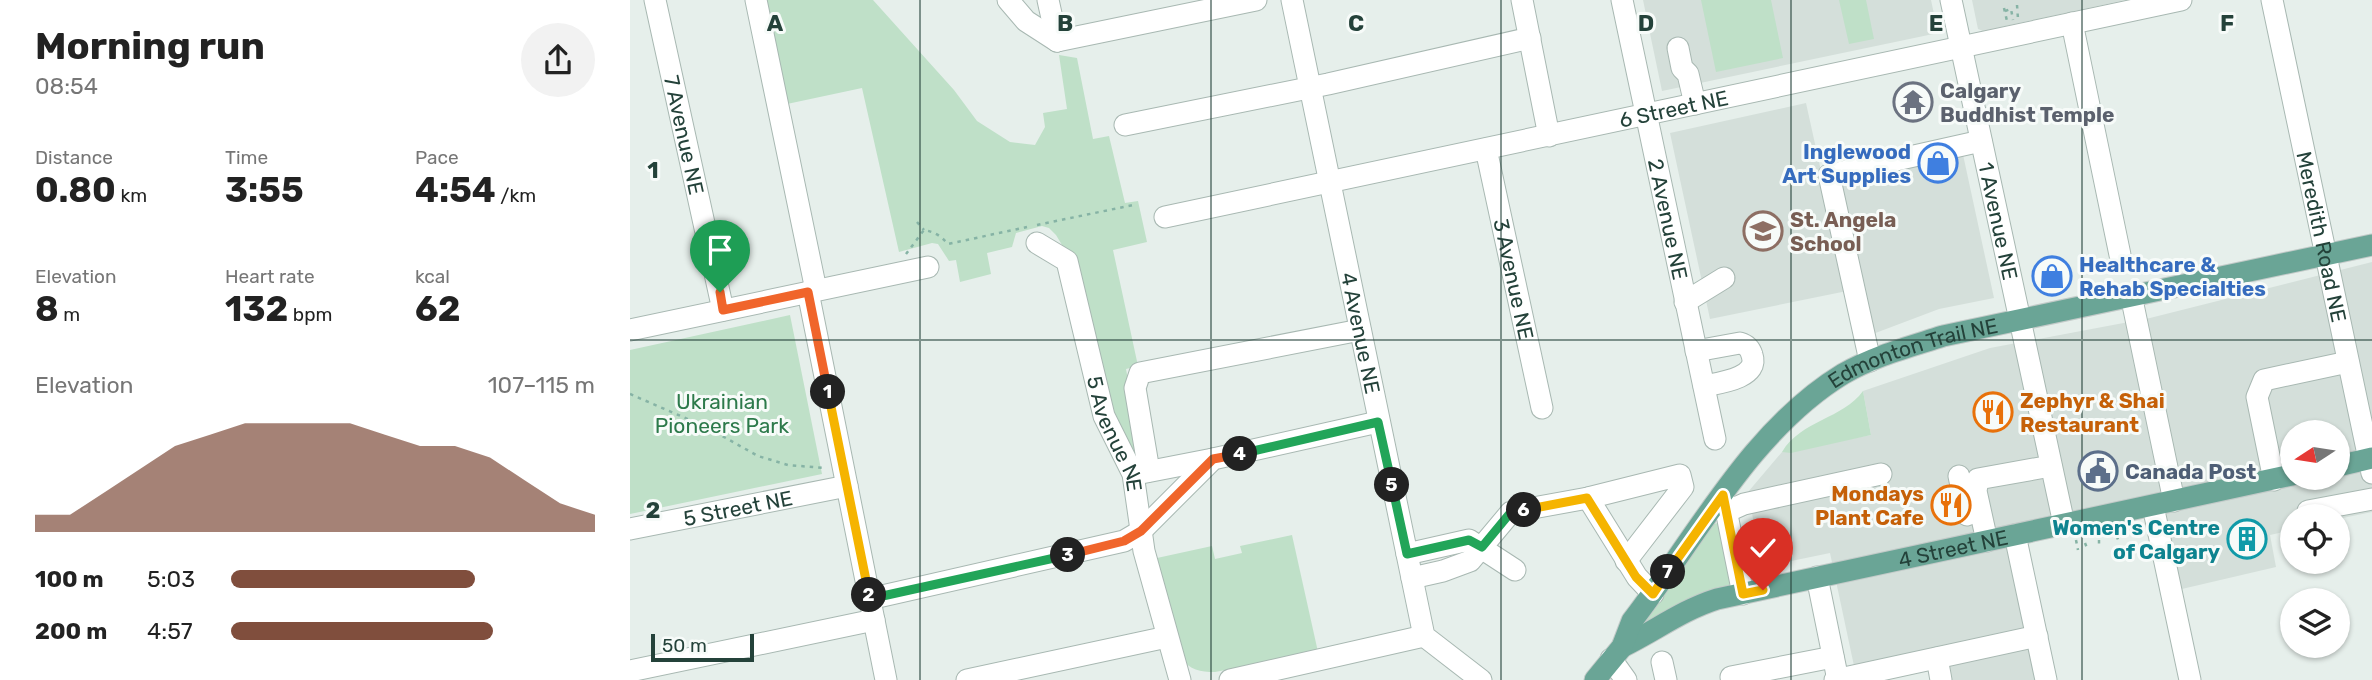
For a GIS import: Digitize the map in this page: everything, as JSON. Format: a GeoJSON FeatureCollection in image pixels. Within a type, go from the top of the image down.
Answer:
{"type":"FeatureCollection","features":[{"type":"Feature","properties":{"kind":"main road","name":"Edmonton Trail NE"},"geometry":{"type":"LineString","coordinates":[[1595,680],[1616,653],[1632,621],[1724,503],[1756,450],[1793,411],[1843,374],[1870,361],[1943,337],[2372,245]]}},
{"type":"Feature","properties":{"kind":"main road"},"geometry":{"type":"LineString","coordinates":[[2350,465],[2371,463]]}},
{"type":"Feature","properties":{"kind":"main road","name":"4 Street NE"},"geometry":{"type":"LineString","coordinates":[[1616,653],[1695,606],[2015,535],[2070,532],[2163,503],[2280,478]]}},
{"type":"Feature","properties":{"kind":"street","name":"7 Avenue NE"},"geometry":{"type":"LineString","coordinates":[[655,0],[723,310]]}},
{"type":"Feature","properties":{"kind":"street"},"geometry":{"type":"LineString","coordinates":[[756,0],[886,680]]}},
{"type":"Feature","properties":{"kind":"street"},"geometry":{"type":"LineString","coordinates":[[1008,0],[1026,21],[1057,41],[1256,0]]}},
{"type":"Feature","properties":{"kind":"street"},"geometry":{"type":"LineString","coordinates":[[1048,0],[1057,41]]}},
{"type":"Feature","properties":{"kind":"street","name":"4 Avenue NE"},"geometry":{"type":"LineString","coordinates":[[1292,0],[1424,636]]}},
{"type":"Feature","properties":{"kind":"street"},"geometry":{"type":"LineString","coordinates":[[1522,0],[1549,136]]}},
{"type":"Feature","properties":{"kind":"street","name":"2 Avenue NE"},"geometry":{"type":"LineString","coordinates":[[1622,0],[1715,439]]}},
{"type":"Feature","properties":{"kind":"street","name":"1 Avenue NE"},"geometry":{"type":"LineString","coordinates":[[1951,0],[2051,467],[2070,532]]}},
{"type":"Feature","properties":{"kind":"street","name":"Meredith Road NE"},"geometry":{"type":"LineString","coordinates":[[2272,0],[2371,463]]}},
{"type":"Feature","properties":{"kind":"street","name":"6 Street NE"},"geometry":{"type":"LineString","coordinates":[[1165,217],[1646,116],[2167,1]]}},
{"type":"Feature","properties":{"kind":"street"},"geometry":{"type":"LineString","coordinates":[[2072,23],[2120,256]]}},
{"type":"Feature","properties":{"kind":"street"},"geometry":{"type":"LineString","coordinates":[[1125,125],[1530,38]]}},
{"type":"Feature","properties":{"kind":"street"},"geometry":{"type":"LineString","coordinates":[[1678,48],[1695,104]]}},
{"type":"Feature","properties":{"kind":"street"},"geometry":{"type":"LineString","coordinates":[[1870,361],[1829,175],[1981,141]]}},
{"type":"Feature","properties":{"kind":"street","name":"3 Avenue NE"},"geometry":{"type":"LineString","coordinates":[[1486,149],[1542,408]]}},
{"type":"Feature","properties":{"kind":"street","name":"5 Avenue NE"},"geometry":{"type":"LineString","coordinates":[[1037,243],[1067,261],[1104,416],[1141,473],[1141,531],[1144,551],[1180,680]]}},
{"type":"Feature","properties":{"kind":"street"},"geometry":{"type":"LineString","coordinates":[[630,330],[928,267]]}},
{"type":"Feature","properties":{"kind":"street"},"geometry":{"type":"LineString","coordinates":[[1685,302],[1724,278]]}},
{"type":"Feature","properties":{"kind":"street"},"geometry":{"type":"LineString","coordinates":[[2132,295],[2190,680]]}},
{"type":"Feature","properties":{"kind":"street"},"geometry":{"type":"LineString","coordinates":[[1360,330],[1140,373],[1135,388],[1141,473],[1378,422]]}},
{"type":"Feature","properties":{"kind":"street"},"geometry":{"type":"LineString","coordinates":[[1696,351],[1740,343],[1751,351],[1751,369],[1745,375],[1704,386]]}},
{"type":"Feature","properties":{"kind":"street"},"geometry":{"type":"LineString","coordinates":[[2280,468],[2257,397],[2264,380],[2348,362]]}},
{"type":"Feature","properties":{"kind":"street"},"geometry":{"type":"LineString","coordinates":[[630,671],[1108,547],[1141,531],[1213,459]]}},
{"type":"Feature","properties":{"kind":"street"},"geometry":{"type":"LineString","coordinates":[[1980,543],[1976,491],[1978,479],[2051,467]]}},
{"type":"Feature","properties":{"kind":"street"},"geometry":{"type":"LineString","coordinates":[[1743,594],[1724,503],[1744,504],[1881,474]]}},
{"type":"Feature","properties":{"kind":"street"},"geometry":{"type":"LineString","coordinates":[[1412,578],[1443,571],[1469,561],[1511,512],[1587,498],[1680,475],[1683,487],[1626,561]]}},
{"type":"Feature","properties":{"kind":"street"},"geometry":{"type":"LineString","coordinates":[[1959,476],[1980,543]]}},
{"type":"Feature","properties":{"kind":"street","name":"5 Street NE"},"geometry":{"type":"LineString","coordinates":[[630,530],[847,486]]}},
{"type":"Feature","properties":{"kind":"street"},"geometry":{"type":"LineString","coordinates":[[1587,498],[1636,577],[1653,594]]}},
{"type":"Feature","properties":{"kind":"street"},"geometry":{"type":"LineString","coordinates":[[2345,504],[2372,499]]}},
{"type":"Feature","properties":{"kind":"street"},"geometry":{"type":"LineString","coordinates":[[2015,535],[2046,680]]}},
{"type":"Feature","properties":{"kind":"street"},"geometry":{"type":"LineString","coordinates":[[1407,554],[1469,540],[1515,570]]}},
{"type":"Feature","properties":{"kind":"street"},"geometry":{"type":"LineString","coordinates":[[1817,577],[1837,680],[2037,636]]}},
{"type":"Feature","properties":{"kind":"street"},"geometry":{"type":"LineString","coordinates":[[1230,680],[1424,636],[1481,680]]}},
{"type":"Feature","properties":{"kind":"street"},"geometry":{"type":"LineString","coordinates":[[967,680],[1167,637]]}},
{"type":"Feature","properties":{"kind":"street"},"geometry":{"type":"LineString","coordinates":[[1616,653],[1626,680]]}},
{"type":"Feature","properties":{"kind":"street"},"geometry":{"type":"LineString","coordinates":[[1731,677],[1833,657]]}},
{"type":"Feature","properties":{"kind":"street"},"geometry":{"type":"LineString","coordinates":[[1937,658],[1941,680]]}},
{"type":"Feature","properties":{"kind":"path"},"geometry":{"type":"LineString","coordinates":[[2008,27],[2004,10],[2011,9],[2014,20],[2018,19],[2017,5]]}},
{"type":"Feature","properties":{"kind":"path"},"geometry":{"type":"LineString","coordinates":[[917,222],[924,230],[933,232],[948,244],[1133,205]]}},
{"type":"Feature","properties":{"kind":"path"},"geometry":{"type":"LineString","coordinates":[[899,256],[906,254],[919,233],[924,230]]}},
{"type":"Feature","properties":{"kind":"path"},"geometry":{"type":"LineString","coordinates":[[2140,265],[2142,273]]}},
{"type":"Feature","properties":{"kind":"path"},"geometry":{"type":"LineString","coordinates":[[630,394],[706,427],[758,456],[788,465],[824,468]]}},
{"type":"Feature","properties":{"kind":"path"},"geometry":{"type":"LineString","coordinates":[[2070,532],[2078,550]]}},
{"type":"Feature","properties":{"kind":"path"},"geometry":{"type":"LineString","coordinates":[[2085,542],[2087,548]]}},
{"type":"Feature","properties":{"kind":"shaded area"},"geometry":{"type":"Polygon","coordinates":[[[1643,0],[1931,0],[1938,33],[1662,91],[1643,0]]]}},
{"type":"Feature","properties":{"kind":"shaded area"},"geometry":{"type":"Polygon","coordinates":[[[1972,0],[2125,0],[1983,31],[1978,29],[1972,0]]]}},
{"type":"Feature","properties":{"kind":"shaded area"},"geometry":{"type":"Polygon","coordinates":[[[1806,103],[1821,171],[1962,150],[1994,298],[1939,309],[1857,340],[1847,291],[1710,319],[1670,133],[1806,103]]]}},
{"type":"Feature","properties":{"kind":"shaded area"},"geometry":{"type":"Polygon","coordinates":[[[2372,262],[2372,512],[2350,517],[2350,504],[2280,504],[2280,533],[2270,535],[2276,567],[2169,592],[2151,509],[2019,536],[2049,680],[1940,680],[1937,664],[1857,680],[1830,553],[1762,567],[1748,492],[1782,452],[1871,435],[1863,391],[1990,348],[2150,318],[2372,262]]]}},
{"type":"Feature","properties":{"kind":"green space"},"geometry":{"type":"Polygon","coordinates":[[[764,0],[873,0],[954,90],[977,121],[1010,142],[1035,145],[1045,127],[1043,113],[1067,109],[1059,55],[1077,58],[1093,139],[1109,136],[1125,203],[1138,201],[1147,242],[1113,250],[1138,366],[1126,369],[1143,461],[1129,451],[1105,388],[1071,260],[1056,235],[1049,228],[1042,226],[1016,233],[1012,247],[987,253],[991,274],[960,282],[956,260],[949,261],[938,244],[932,243],[899,252],[862,88],[787,104],[764,0]]]}},
{"type":"Feature","properties":{"kind":"green space"},"geometry":{"type":"Polygon","coordinates":[[[1701,0],[1771,0],[1783,58],[1716,72],[1701,0]]]}},
{"type":"Feature","properties":{"kind":"green space"},"geometry":{"type":"Polygon","coordinates":[[[1839,0],[1866,0],[1874,39],[1849,44],[1839,0]]]}},
{"type":"Feature","properties":{"kind":"green space","name":"Ukrainian Pioneers Park"},"geometry":{"type":"Polygon","coordinates":[[[790,315],[822,474],[630,514],[630,350],[790,315]]]}},
{"type":"Feature","properties":{"kind":"green space"},"geometry":{"type":"Polygon","coordinates":[[[1863,391],[1871,435],[1791,453],[1782,452],[1800,433],[1845,408],[1863,391]]]}},
{"type":"Feature","properties":{"kind":"green space"},"geometry":{"type":"Polygon","coordinates":[[[1718,523],[1731,585],[1644,622],[1713,524],[1718,523]]]}},
{"type":"Feature","properties":{"kind":"green space"},"geometry":{"type":"Polygon","coordinates":[[[1292,535],[1318,652],[1215,672],[1200,671],[1188,665],[1181,658],[1157,558],[1212,546],[1215,559],[1242,553],[1240,546],[1292,535]]]}},
{"type":"Feature","properties":{"kind":"place","name":"Calgary Buddhist Temple"},"geometry":{"type":"Point","coordinates":[1913,102]}},
{"type":"Feature","properties":{"kind":"place","name":"Inglewood Art Supplies"},"geometry":{"type":"Point","coordinates":[1938,163]}},
{"type":"Feature","properties":{"kind":"place","name":"St. Angela School"},"geometry":{"type":"Point","coordinates":[1763,231]}},
{"type":"Feature","properties":{"kind":"place","name":"Healthcare & Rehab Specialties"},"geometry":{"type":"Point","coordinates":[2052,276]}},
{"type":"Feature","properties":{"kind":"place","name":"Zephyr & Shai Restaurant"},"geometry":{"type":"Point","coordinates":[1993,412]}},
{"type":"Feature","properties":{"kind":"place","name":"Canada Post"},"geometry":{"type":"Point","coordinates":[2098,471]}},
{"type":"Feature","properties":{"kind":"place","name":"Mondays Plant Cafe"},"geometry":{"type":"Point","coordinates":[1951,505]}},
{"type":"Feature","properties":{"kind":"place","name":"Women's Centre of Calgary"},"geometry":{"type":"Point","coordinates":[2247,539]}},
{"type":"Feature","properties":{"kind":"route"},"geometry":{"type":"LineString","coordinates":[[720,292],[723,310],[808,292],[869,599],[1108,547],[1141,531],[1213,459],[1378,422],[1407,554],[1469,540],[1482,547],[1511,512],[1587,498],[1636,577],[1653,594],[1723,495],[1743,594],[1763,590]]}}]}
